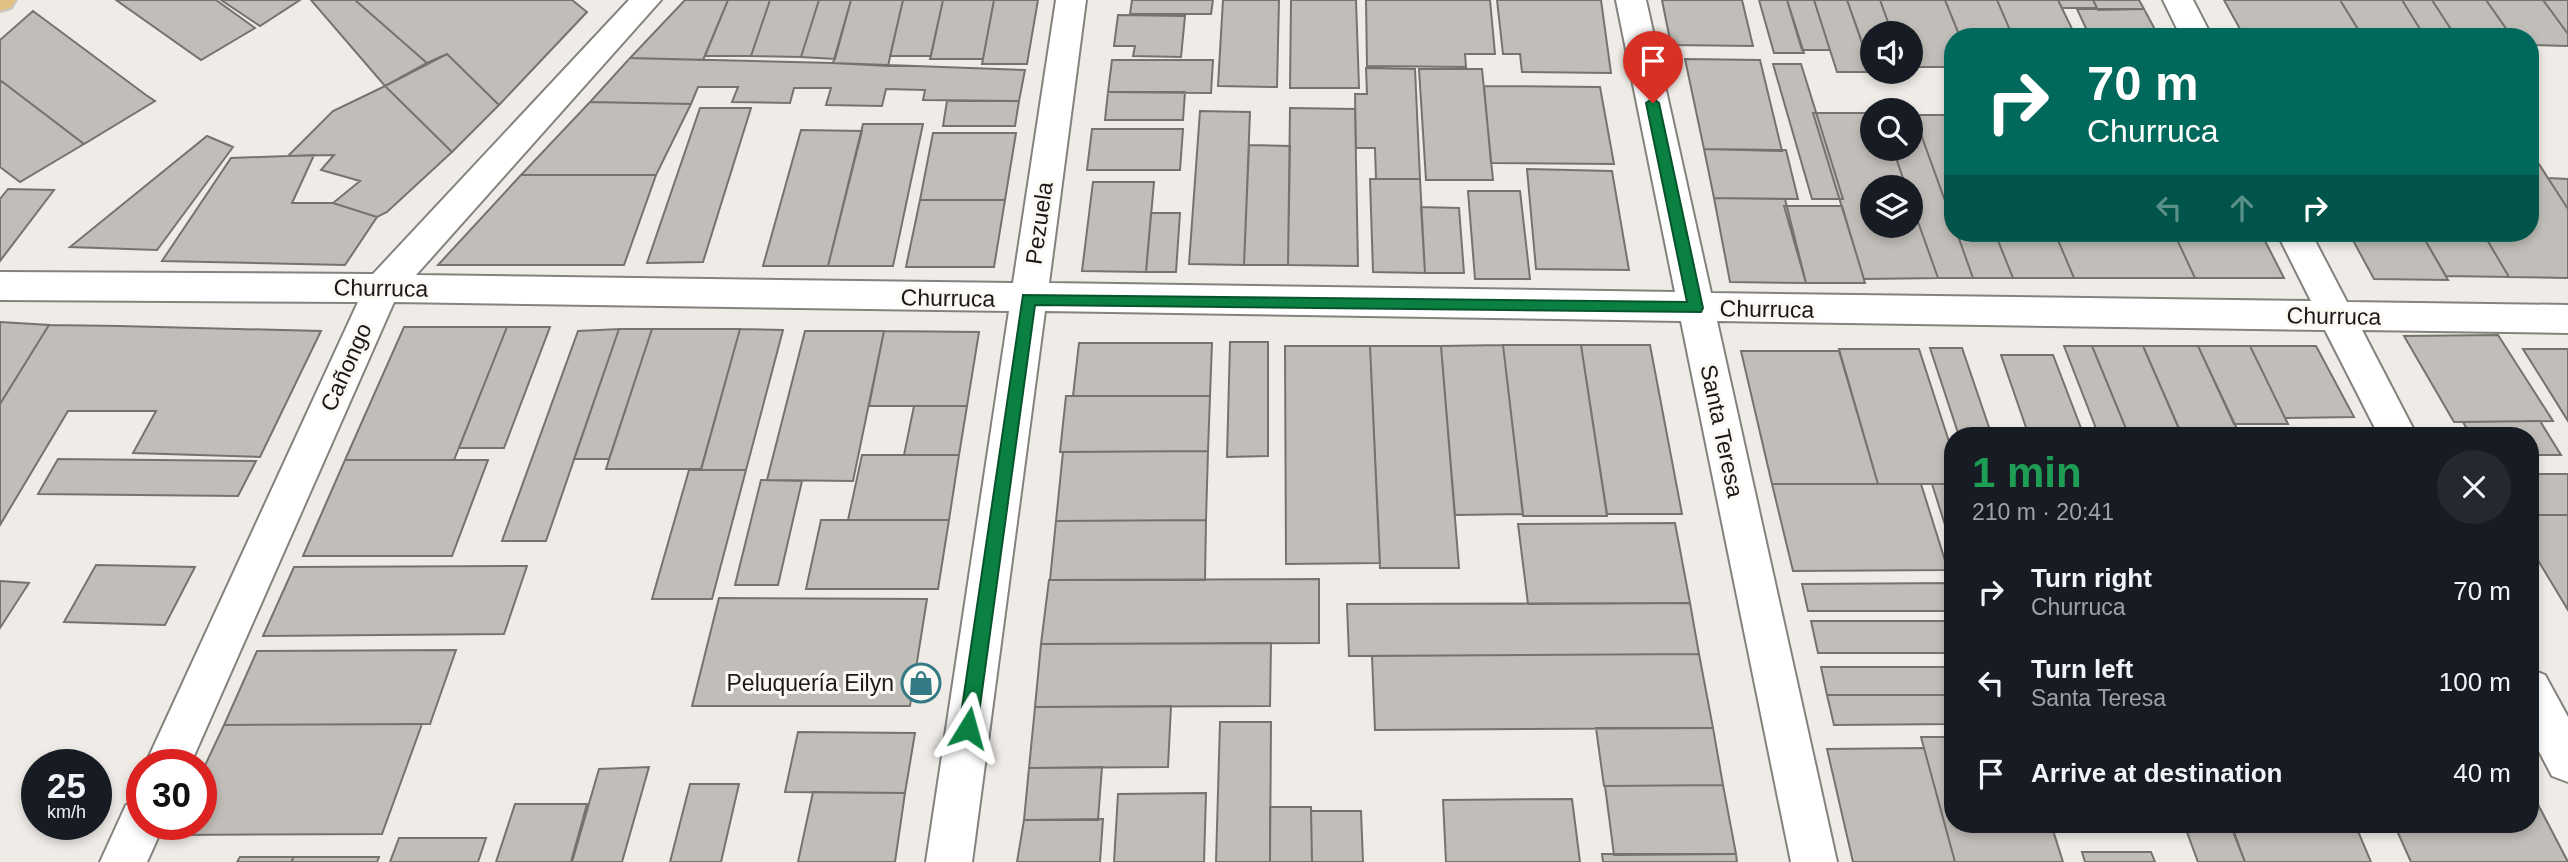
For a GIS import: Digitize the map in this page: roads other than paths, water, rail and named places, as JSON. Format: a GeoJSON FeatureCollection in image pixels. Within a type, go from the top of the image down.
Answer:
{"type":"FeatureCollection","features":[{"type":"Feature","properties":{"kind":"street","name":"Cañongo"},"geometry":{"type":"LineString","coordinates":[[174,749],[382,288],[646,0]]}},
{"type":"Feature","properties":{"kind":"street","name":"Pezuela"},"geometry":{"type":"LineString","coordinates":[[949,862],[1072,0]]}},
{"type":"Feature","properties":{"kind":"street","name":"Santa Teresa"},"geometry":{"type":"LineString","coordinates":[[1631,0],[1814,862]]}},
{"type":"Feature","properties":{"kind":"street"},"geometry":{"type":"LineString","coordinates":[[2178,0],[2192,28]]}},
{"type":"Feature","properties":{"kind":"street"},"geometry":{"type":"LineString","coordinates":[[2299,242],[2394,427]]}},
{"type":"Feature","properties":{"kind":"street","name":"Churruca"},"geometry":{"type":"LineString","coordinates":[[0,286],[382,288],[2568,319]]}},
{"type":"Feature","properties":{"kind":"street"},"geometry":{"type":"LineString","coordinates":[[2539,706],[2568,761]]}},
{"type":"Feature","properties":{"kind":"street"},"geometry":{"type":"LineString","coordinates":[[123,862],[133,840]]}},
{"type":"Feature","properties":{"kind":"place","name":"Peluquería Eilyn"},"geometry":{"type":"Point","coordinates":[921,683]}}]}
